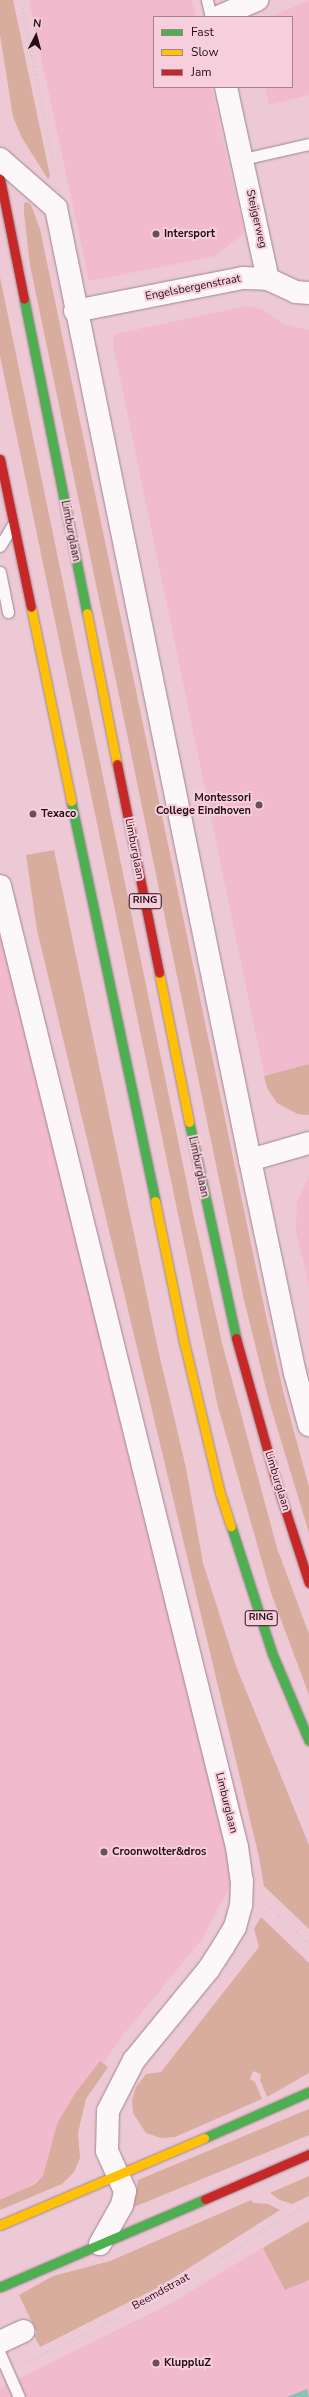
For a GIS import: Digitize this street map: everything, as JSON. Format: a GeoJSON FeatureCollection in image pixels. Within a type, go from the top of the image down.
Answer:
{"type":"FeatureCollection","features":[{"type":"Feature","properties":{"kind":"main road","name":"Limburglaan"},"geometry":{"type":"LineString","coordinates":[[0,179],[198,1166],[232,1323],[276,1481],[309,1583]]}},
{"type":"Feature","properties":{"kind":"main road","name":"RING"},"geometry":{"type":"LineString","coordinates":[[0,460],[183,1335],[220,1493],[272,1653],[309,1741]]}},
{"type":"Feature","properties":{"kind":"main road"},"geometry":{"type":"LineString","coordinates":[[0,2225],[117,2177],[309,2092]]}},
{"type":"Feature","properties":{"kind":"main road"},"geometry":{"type":"LineString","coordinates":[[0,2287],[309,2154]]}},
{"type":"Feature","properties":{"kind":"street"},"geometry":{"type":"LineString","coordinates":[[220,16],[257,0]]}},
{"type":"Feature","properties":{"kind":"street","name":"Steijgerweg"},"geometry":{"type":"LineString","coordinates":[[226,88],[243,159],[268,279]]}},
{"type":"Feature","properties":{"kind":"street"},"geometry":{"type":"LineString","coordinates":[[0,159],[56,208],[75,311],[250,1160],[295,1373],[309,1425]]}},
{"type":"Feature","properties":{"kind":"street","name":"Engelsbergenstraat"},"geometry":{"type":"LineString","coordinates":[[75,311],[243,278],[268,279],[296,292],[309,293]]}},
{"type":"Feature","properties":{"kind":"street","name":"Limburglaan"},"geometry":{"type":"LineString","coordinates":[[0,886],[237,1847],[242,1881],[241,1905],[235,1927],[208,1970],[134,2060],[108,2111],[107,2151],[124,2191],[122,2205],[100,2244]]}},
{"type":"Feature","properties":{"kind":"street"},"geometry":{"type":"LineString","coordinates":[[250,1160],[309,1143]]}},
{"type":"Feature","properties":{"kind":"street"},"geometry":{"type":"LineString","coordinates":[[0,2342],[24,2331]]}},
{"type":"Feature","properties":{"kind":"lane"},"geometry":{"type":"LineString","coordinates":[[207,0],[211,16]]}},
{"type":"Feature","properties":{"kind":"lane"},"geometry":{"type":"LineString","coordinates":[[243,159],[309,144]]}},
{"type":"Feature","properties":{"kind":"lane"},"geometry":{"type":"LineString","coordinates":[[0,546],[13,523]]}},
{"type":"Feature","properties":{"kind":"lane"},"geometry":{"type":"LineString","coordinates":[[0,575],[8,612]]}},
{"type":"Feature","properties":{"kind":"lane"},"geometry":{"type":"LineString","coordinates":[[0,2354],[19,2397]]}},
{"type":"Feature","properties":{"kind":"path"},"geometry":{"type":"LineString","coordinates":[[21,0],[56,177],[56,208]]}},
{"type":"Feature","properties":{"kind":"path"},"geometry":{"type":"LineString","coordinates":[[242,1881],[309,1943]]}},
{"type":"Feature","properties":{"kind":"path","name":"Beemdstraat"},"geometry":{"type":"LineString","coordinates":[[7,2370],[85,2334],[153,2297],[234,2250],[273,2223],[309,2205]]}},
{"type":"Feature","properties":{"kind":"shaded area"},"geometry":{"type":"Polygon","coordinates":[[[0,0],[13,0],[50,176],[48,179],[22,138],[13,117],[0,35],[0,0]]]}},
{"type":"Feature","properties":{"kind":"shaded area"},"geometry":{"type":"Polygon","coordinates":[[[29,0],[192,0],[196,16],[153,16],[153,88],[211,88],[244,233],[215,256],[89,281],[29,0]]]}},
{"type":"Feature","properties":{"kind":"shaded area"},"geometry":{"type":"Polygon","coordinates":[[[309,0],[309,95],[269,105],[265,88],[293,88],[293,16],[273,16],[309,0]]]}},
{"type":"Feature","properties":{"kind":"shaded area"},"geometry":{"type":"Polygon","coordinates":[[[27,202],[31,205],[40,229],[265,1311],[284,1395],[309,1487],[309,1533],[269,1401],[244,1300],[30,265],[24,213],[24,203],[27,202]]]}},
{"type":"Feature","properties":{"kind":"shaded area"},"geometry":{"type":"Polygon","coordinates":[[[0,277],[194,1218],[222,1343],[277,1548],[309,1634],[309,1695],[271,1593],[218,1407],[0,356],[0,277]]]}},
{"type":"Feature","properties":{"kind":"shaded area","name":"Montessori College Eindhoven"},"geometry":{"type":"Polygon","coordinates":[[[247,306],[261,309],[284,324],[309,330],[309,1115],[298,1114],[282,1107],[267,1088],[113,344],[114,336],[119,333],[247,306]]]}},
{"type":"Feature","properties":{"kind":"shaded area"},"geometry":{"type":"Polygon","coordinates":[[[54,850],[158,1349],[186,1468],[203,1563],[236,1666],[309,1845],[309,1929],[264,1886],[259,1857],[37,930],[26,855],[54,850]]]}},
{"type":"Feature","properties":{"kind":"shaded area"},"geometry":{"type":"Polygon","coordinates":[[[0,936],[242,1814],[241,1865],[203,1938],[124,2034],[62,2120],[44,2177],[0,2203],[0,936]]]}},
{"type":"Feature","properties":{"kind":"shaded area"},"geometry":{"type":"Polygon","coordinates":[[[309,1064],[309,1115],[298,1114],[277,1103],[267,1088],[264,1076],[309,1064]]]}},
{"type":"Feature","properties":{"kind":"shaded area"},"geometry":{"type":"Polygon","coordinates":[[[309,1178],[309,1286],[296,1231],[297,1201],[309,1178]]]}},
{"type":"Feature","properties":{"kind":"shaded area"},"geometry":{"type":"Polygon","coordinates":[[[261,1917],[309,1963],[309,2073],[267,2097],[260,2080],[261,2074],[253,2071],[250,2079],[255,2082],[262,2099],[175,2137],[161,2138],[146,2133],[133,2113],[132,2100],[136,2087],[146,2074],[161,2072],[259,1947],[254,1929],[261,1917]]]}},
{"type":"Feature","properties":{"kind":"shaded area"},"geometry":{"type":"Polygon","coordinates":[[[100,2061],[108,2067],[86,2099],[78,2133],[80,2158],[74,2172],[62,2184],[0,2210],[0,2200],[35,2184],[43,2176],[57,2124],[74,2095],[100,2061]]]}},
{"type":"Feature","properties":{"kind":"shaded area"},"geometry":{"type":"Polygon","coordinates":[[[309,2109],[309,2135],[134,2207],[138,2180],[309,2109]]]}},
{"type":"Feature","properties":{"kind":"shaded area"},"geometry":{"type":"Polygon","coordinates":[[[309,2176],[309,2196],[292,2204],[280,2200],[270,2193],[309,2176]]]}},
{"type":"Feature","properties":{"kind":"shaded area"},"geometry":{"type":"Polygon","coordinates":[[[251,2200],[253,2203],[268,2204],[280,2210],[159,2287],[40,2347],[34,2335],[37,2333],[19,2295],[53,2276],[110,2261],[251,2200]]]}},
{"type":"Feature","properties":{"kind":"shaded area"},"geometry":{"type":"Polygon","coordinates":[[[309,2221],[309,2397],[0,2397],[0,2388],[170,2304],[278,2238],[309,2221]]]}},
{"type":"Feature","properties":{"kind":"shaded area"},"geometry":{"type":"Polygon","coordinates":[[[309,2221],[309,2280],[285,2290],[263,2248],[309,2221]]]}},
{"type":"Feature","properties":{"kind":"shaded area"},"geometry":{"type":"Polygon","coordinates":[[[307,2389],[309,2397],[287,2397],[307,2389]]]}},
{"type":"Feature","properties":{"kind":"traffic: fast"},"geometry":{"type":"LineString","coordinates":[[24,299],[87,613]]}},
{"type":"Feature","properties":{"kind":"traffic: fast"},"geometry":{"type":"LineString","coordinates":[[71,801],[155,1201]]}},
{"type":"Feature","properties":{"kind":"traffic: fast"},"geometry":{"type":"LineString","coordinates":[[189,1122],[236,1338]]}},
{"type":"Feature","properties":{"kind":"traffic: fast"},"geometry":{"type":"LineString","coordinates":[[231,1526],[272,1653],[309,1741]]}},
{"type":"Feature","properties":{"kind":"traffic: fast"},"geometry":{"type":"LineString","coordinates":[[204,2138],[309,2092]]}},
{"type":"Feature","properties":{"kind":"traffic: fast"},"geometry":{"type":"LineString","coordinates":[[0,2287],[205,2199]]}},
{"type":"Feature","properties":{"kind":"traffic: slow"},"geometry":{"type":"LineString","coordinates":[[31,607],[71,801]]}},
{"type":"Feature","properties":{"kind":"traffic: slow"},"geometry":{"type":"LineString","coordinates":[[87,613],[117,764]]}},
{"type":"Feature","properties":{"kind":"traffic: slow"},"geometry":{"type":"LineString","coordinates":[[159,973],[189,1122]]}},
{"type":"Feature","properties":{"kind":"traffic: slow"},"geometry":{"type":"LineString","coordinates":[[155,1201],[184,1342],[220,1493],[231,1526]]}},
{"type":"Feature","properties":{"kind":"traffic: slow"},"geometry":{"type":"LineString","coordinates":[[0,2225],[204,2138]]}},
{"type":"Feature","properties":{"kind":"traffic: jam"},"geometry":{"type":"LineString","coordinates":[[0,179],[24,299]]}},
{"type":"Feature","properties":{"kind":"traffic: jam"},"geometry":{"type":"LineString","coordinates":[[0,459],[31,607]]}},
{"type":"Feature","properties":{"kind":"traffic: jam"},"geometry":{"type":"LineString","coordinates":[[117,764],[159,973]]}},
{"type":"Feature","properties":{"kind":"traffic: jam"},"geometry":{"type":"LineString","coordinates":[[236,1338],[276,1481],[309,1583]]}},
{"type":"Feature","properties":{"kind":"traffic: jam"},"geometry":{"type":"LineString","coordinates":[[205,2199],[309,2154]]}},
{"type":"Feature","properties":{"kind":"place","name":"Intersport"},"geometry":{"type":"Point","coordinates":[156,234]}},
{"type":"Feature","properties":{"kind":"place","name":"Montessori College Eindhoven"},"geometry":{"type":"Point","coordinates":[259,805]}},
{"type":"Feature","properties":{"kind":"place","name":"Texaco"},"geometry":{"type":"Point","coordinates":[33,814]}},
{"type":"Feature","properties":{"kind":"place","name":"Croonwolter&dros"},"geometry":{"type":"Point","coordinates":[104,1852]}},
{"type":"Feature","properties":{"kind":"place","name":"KluppluZ"},"geometry":{"type":"Point","coordinates":[156,2363]}}]}
